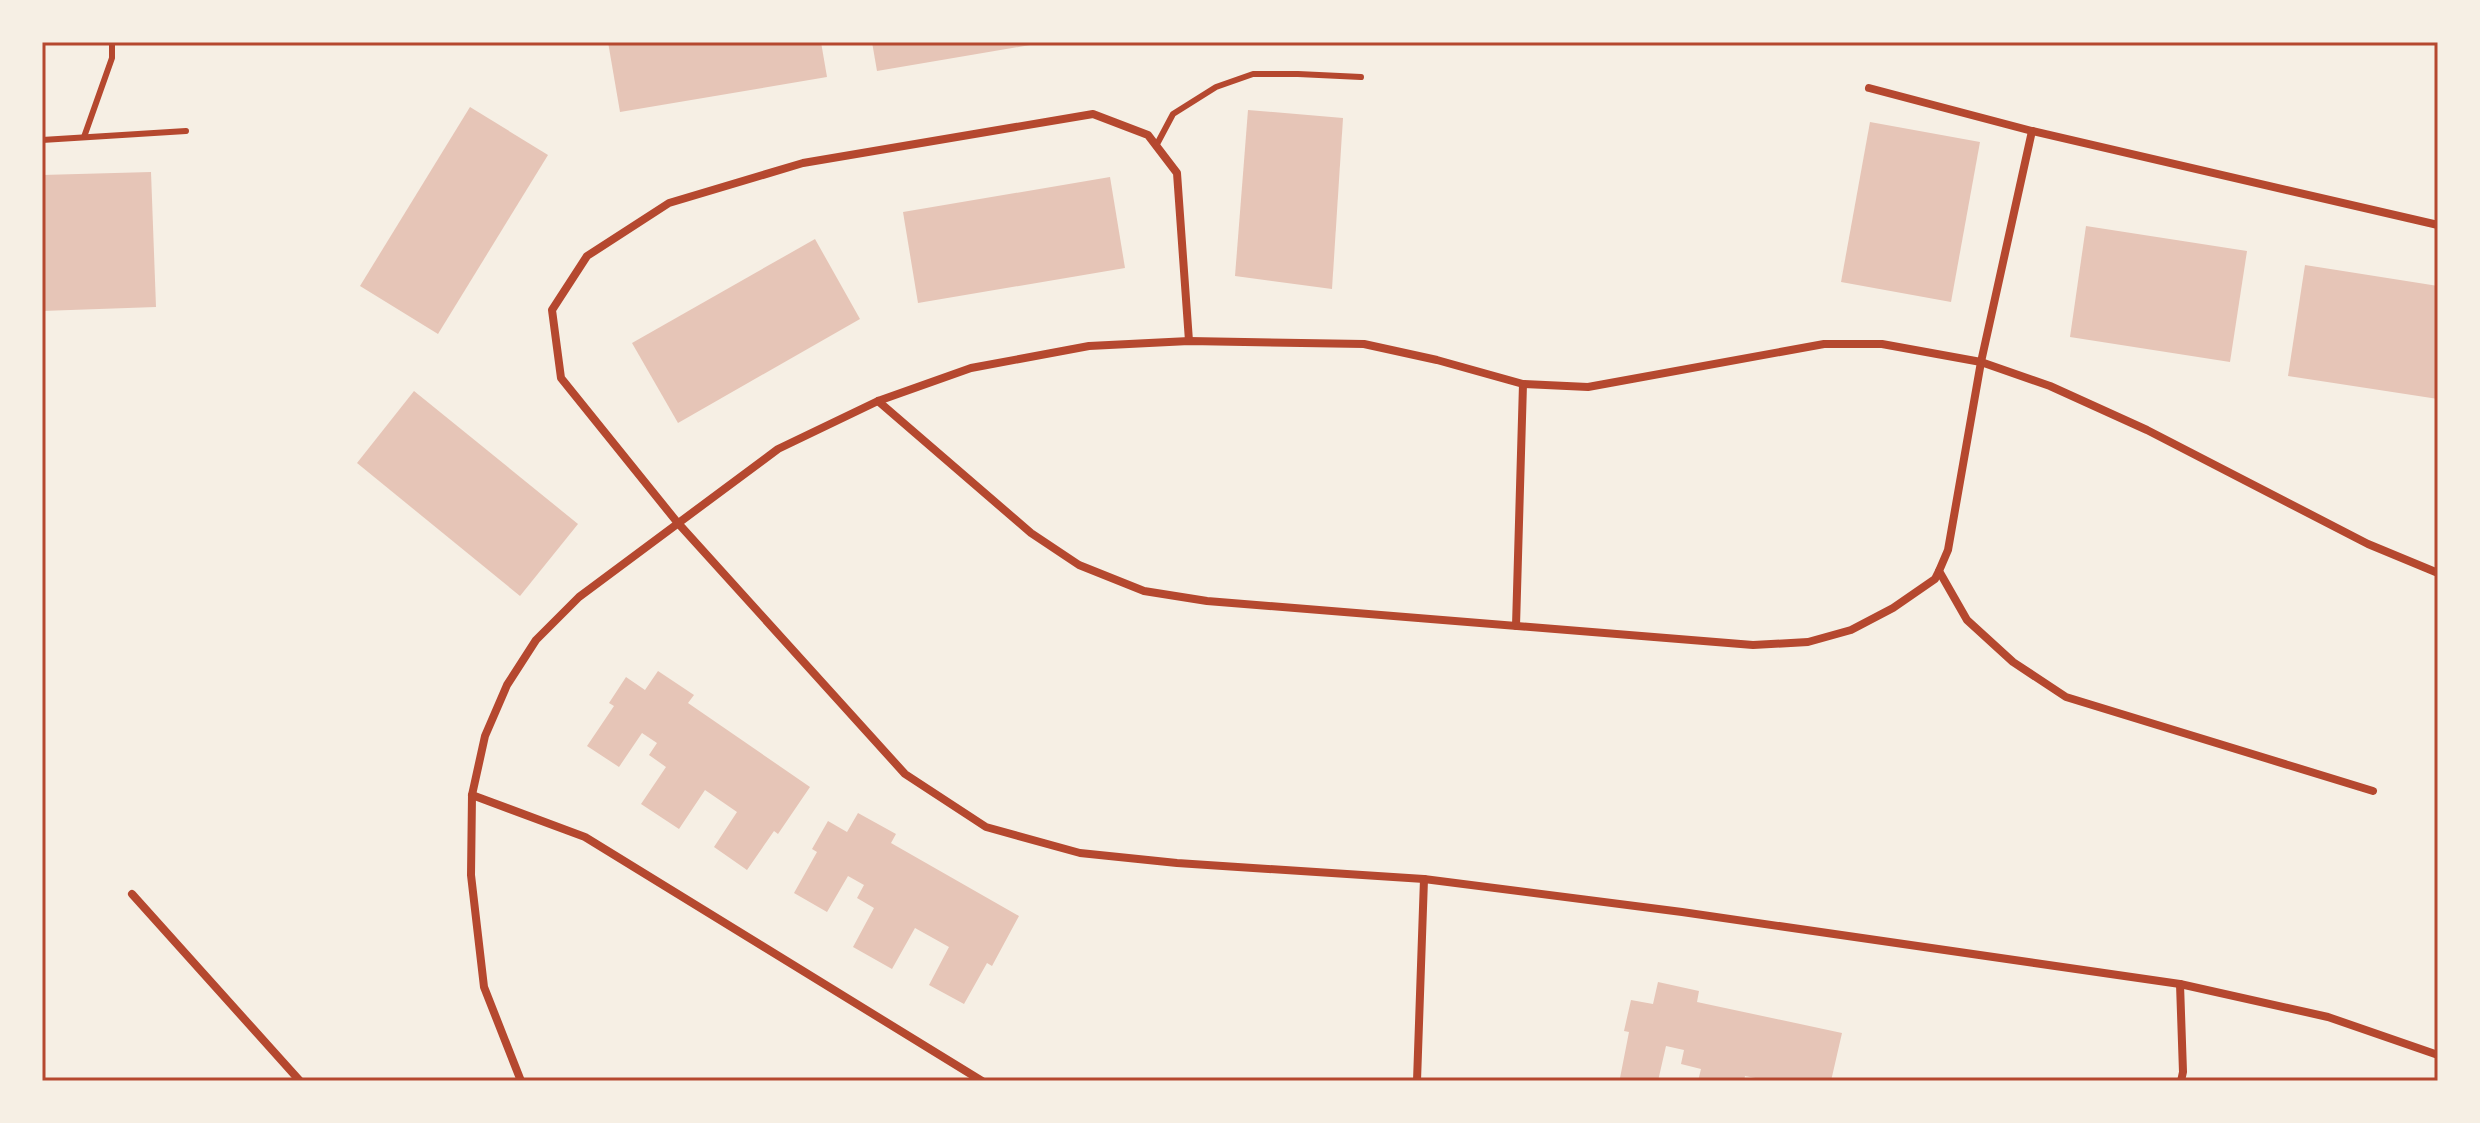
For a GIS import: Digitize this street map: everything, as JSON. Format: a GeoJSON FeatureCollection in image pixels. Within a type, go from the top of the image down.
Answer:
{"type":"FeatureCollection","features":[{"type":"Feature","properties":{"kind":"street"},"geometry":{"type":"LineString","coordinates":[[1869,88],[2032,131],[2438,225]]}},
{"type":"Feature","properties":{"kind":"street"},"geometry":{"type":"LineString","coordinates":[[1189,341],[1177,173],[1148,135],[1093,114],[803,163],[669,203],[587,256],[552,310],[561,378],[677,522],[905,774],[986,827],[1080,853],[1177,863],[1424,879],[1682,912],[2180,984],[2328,1017],[2438,1055]]}},
{"type":"Feature","properties":{"kind":"street"},"geometry":{"type":"LineString","coordinates":[[878,401],[1031,533],[1079,565],[1144,591],[1207,601],[1753,645],[1808,642],[1851,630],[1893,608],[1935,579],[1939,571],[1948,550],[1981,362],[2032,131]]}},
{"type":"Feature","properties":{"kind":"street"},"geometry":{"type":"LineString","coordinates":[[521,1081],[484,987],[471,875],[472,795],[485,736],[507,685],[536,640],[579,597],[778,449],[878,401],[971,368],[1089,346],[1189,341],[1364,344],[1523,384],[1588,387],[1824,344],[1882,344],[1981,362],[2050,386],[2147,430],[2368,544],[2438,573]]}},
{"type":"Feature","properties":{"kind":"street"},"geometry":{"type":"LineString","coordinates":[[1516,626],[1523,384]]}},
{"type":"Feature","properties":{"kind":"street"},"geometry":{"type":"LineString","coordinates":[[1939,571],[1967,620],[2013,662],[2066,697],[2373,791]]}},
{"type":"Feature","properties":{"kind":"street"},"geometry":{"type":"LineString","coordinates":[[472,795],[585,837],[982,1081]]}},
{"type":"Feature","properties":{"kind":"street"},"geometry":{"type":"LineString","coordinates":[[1417,1081],[1424,879]]}},
{"type":"Feature","properties":{"kind":"street"},"geometry":{"type":"LineString","coordinates":[[132,894],[300,1081]]}},
{"type":"Feature","properties":{"kind":"street"},"geometry":{"type":"LineString","coordinates":[[2180,984],[2181,1081]]}},
{"type":"Feature","properties":{"kind":"lane"},"geometry":{"type":"LineString","coordinates":[[84,137],[112,58],[112,42]]}},
{"type":"Feature","properties":{"kind":"lane"},"geometry":{"type":"LineString","coordinates":[[1156,146],[1173,114],[1216,87],[1253,74],[1361,77]]}},
{"type":"Feature","properties":{"kind":"lane"},"geometry":{"type":"LineString","coordinates":[[42,140],[186,131]]}},
{"type":"Feature","properties":{"kind":"building"},"geometry":{"type":"Polygon","coordinates":[[[608,42],[821,42],[827,77],[620,112],[608,42]]]}},
{"type":"Feature","properties":{"kind":"building"},"geometry":{"type":"Polygon","coordinates":[[[872,42],[1036,42],[1036,44],[877,71],[872,42]]]}},
{"type":"Feature","properties":{"kind":"building"},"geometry":{"type":"Polygon","coordinates":[[[470,107],[548,155],[438,334],[360,286],[470,107]]]}},
{"type":"Feature","properties":{"kind":"building"},"geometry":{"type":"Polygon","coordinates":[[[1248,110],[1343,118],[1332,289],[1235,276],[1248,110]]]}},
{"type":"Feature","properties":{"kind":"building"},"geometry":{"type":"Polygon","coordinates":[[[1870,122],[1980,142],[1951,302],[1841,282],[1870,122]]]}},
{"type":"Feature","properties":{"kind":"building"},"geometry":{"type":"Polygon","coordinates":[[[151,172],[156,307],[42,311],[42,175],[151,172]]]}},
{"type":"Feature","properties":{"kind":"building"},"geometry":{"type":"Polygon","coordinates":[[[1110,177],[1125,268],[918,303],[903,212],[1110,177]]]}},
{"type":"Feature","properties":{"kind":"building"},"geometry":{"type":"Polygon","coordinates":[[[2086,226],[2247,251],[2230,362],[2070,337],[2086,226]]]}},
{"type":"Feature","properties":{"kind":"building"},"geometry":{"type":"Polygon","coordinates":[[[815,239],[860,319],[678,423],[632,343],[815,239]]]}},
{"type":"Feature","properties":{"kind":"building"},"geometry":{"type":"Polygon","coordinates":[[[2305,265],[2438,286],[2438,399],[2288,376],[2305,265]]]}},
{"type":"Feature","properties":{"kind":"building"},"geometry":{"type":"Polygon","coordinates":[[[414,391],[578,524],[520,596],[357,463],[414,391]]]}},
{"type":"Feature","properties":{"kind":"building"},"geometry":{"type":"Polygon","coordinates":[[[658,671],[694,695],[688,703],[810,787],[778,834],[774,831],[747,870],[714,847],[737,812],[705,790],[679,829],[641,804],[666,767],[649,755],[657,743],[642,733],[619,767],[587,746],[614,706],[609,703],[626,677],[645,690],[658,671]]]}},
{"type":"Feature","properties":{"kind":"building"},"geometry":{"type":"Polygon","coordinates":[[[858,813],[896,834],[891,843],[1019,916],[992,966],[987,963],[964,1004],[929,985],[949,947],[915,928],[892,969],[853,947],[874,908],[857,898],[864,885],[848,876],[827,912],[794,893],[817,852],[812,849],[828,821],[847,832],[858,813]]]}},
{"type":"Feature","properties":{"kind":"building"},"geometry":{"type":"Polygon","coordinates":[[[1658,982],[1699,991],[1697,1002],[1842,1033],[1831,1081],[1771,1081],[1745,1076],[1744,1081],[1698,1081],[1701,1069],[1681,1064],[1684,1050],[1666,1046],[1658,1081],[1620,1078],[1629,1032],[1624,1031],[1631,1000],[1653,1004],[1658,982]]]}}]}
